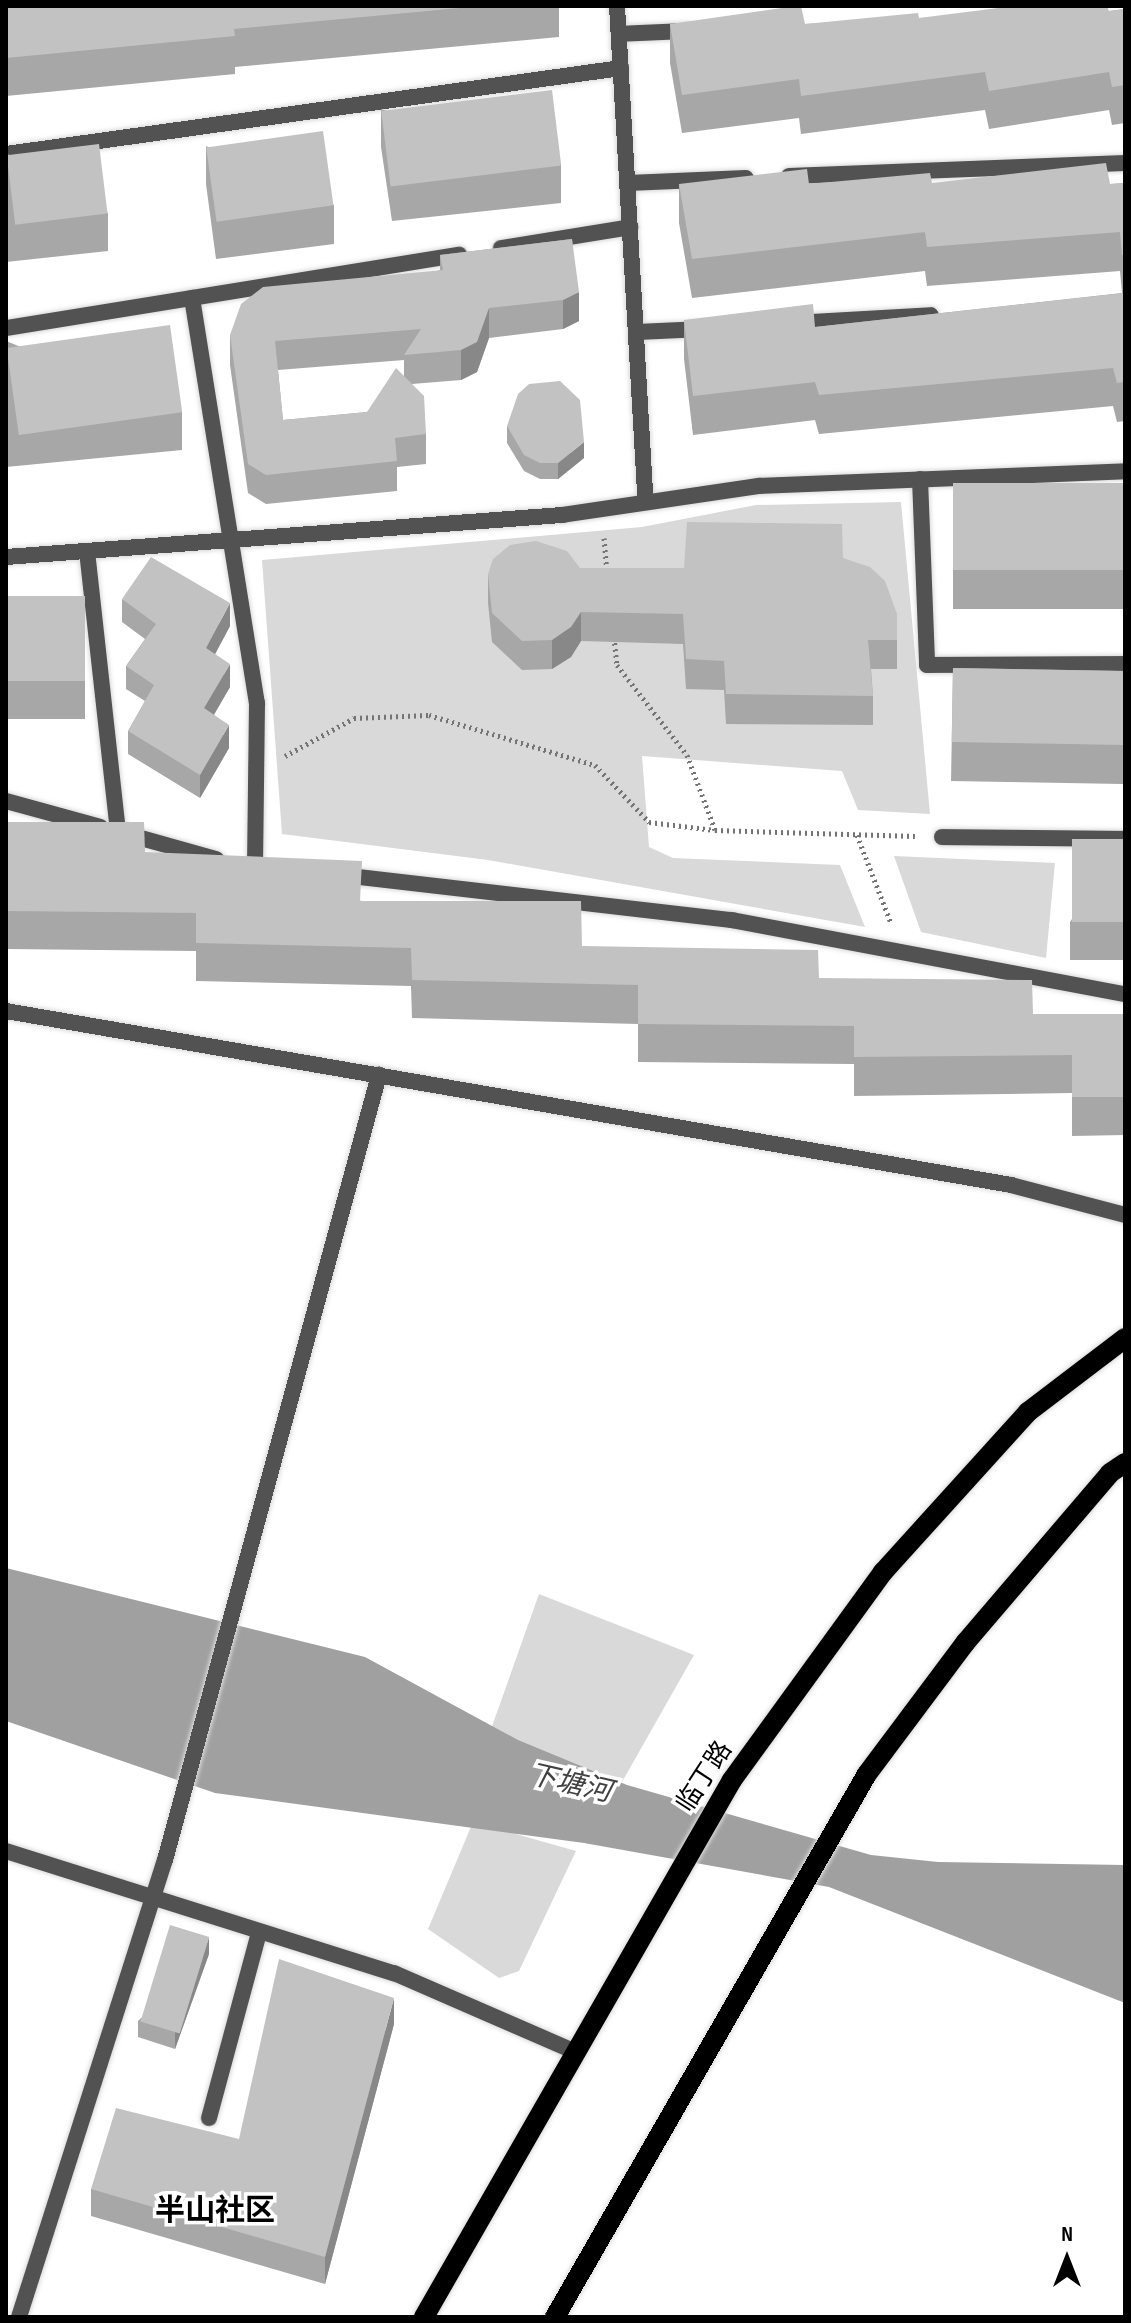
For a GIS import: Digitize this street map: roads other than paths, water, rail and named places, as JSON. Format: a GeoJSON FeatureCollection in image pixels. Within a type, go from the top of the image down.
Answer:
{"type":"FeatureCollection","features":[{"type":"Feature","properties":{"kind":"main road","name":"临丁路"},"geometry":{"type":"LineString","coordinates":[[424,2317],[573,2051],[732,1780],[883,1572],[1028,1412],[1125,1338]]}},
{"type":"Feature","properties":{"kind":"main road"},"geometry":{"type":"LineString","coordinates":[[555,2317],[867,1774],[965,1643],[1110,1473],[1125,1463]]}},
{"type":"Feature","properties":{"kind":"street"},"geometry":{"type":"LineString","coordinates":[[617,6],[646,502]]}},
{"type":"Feature","properties":{"kind":"street"},"geometry":{"type":"LineString","coordinates":[[619,34],[714,30]]}},
{"type":"Feature","properties":{"kind":"street"},"geometry":{"type":"LineString","coordinates":[[6,154],[621,68]]}},
{"type":"Feature","properties":{"kind":"street"},"geometry":{"type":"LineString","coordinates":[[628,183],[1125,163]]}},
{"type":"Feature","properties":{"kind":"street"},"geometry":{"type":"LineString","coordinates":[[6,328],[630,227]]}},
{"type":"Feature","properties":{"kind":"street"},"geometry":{"type":"LineString","coordinates":[[6,801],[118,832],[262,866],[256,772],[257,703],[192,298]]}},
{"type":"Feature","properties":{"kind":"street"},"geometry":{"type":"LineString","coordinates":[[778,324],[952,314]]}},
{"type":"Feature","properties":{"kind":"street"},"geometry":{"type":"LineString","coordinates":[[637,332],[715,328]]}},
{"type":"Feature","properties":{"kind":"street"},"geometry":{"type":"LineString","coordinates":[[6,557],[601,509],[759,486],[1125,471]]}},
{"type":"Feature","properties":{"kind":"street"},"geometry":{"type":"LineString","coordinates":[[920,479],[927,665],[1125,664]]}},
{"type":"Feature","properties":{"kind":"street"},"geometry":{"type":"LineString","coordinates":[[87,551],[118,832]]}},
{"type":"Feature","properties":{"kind":"street"},"geometry":{"type":"LineString","coordinates":[[942,837],[1125,839]]}},
{"type":"Feature","properties":{"kind":"street"},"geometry":{"type":"LineString","coordinates":[[316,872],[732,920],[1125,994]]}},
{"type":"Feature","properties":{"kind":"street"},"geometry":{"type":"LineString","coordinates":[[6,1011],[1011,1185],[1125,1215]]}},
{"type":"Feature","properties":{"kind":"street"},"geometry":{"type":"LineString","coordinates":[[19,2317],[152,1901],[379,1075]]}},
{"type":"Feature","properties":{"kind":"street"},"geometry":{"type":"LineString","coordinates":[[6,1851],[152,1901],[394,1973],[573,2051]]}},
{"type":"Feature","properties":{"kind":"street"},"geometry":{"type":"LineString","coordinates":[[209,2118],[259,1933]]}},
{"type":"Feature","properties":{"kind":"water","name":"下塘河"},"geometry":{"type":"Polygon","coordinates":[[[6,1568],[365,1657],[518,1740],[627,1785],[871,1855],[938,1862],[1125,1865],[1125,2003],[829,1887],[584,1843],[215,1793],[6,1721],[6,1568]]]}},
{"type":"Feature","properties":{"kind":"district","name":"半山社区"},"geometry":{"type":"Point","coordinates":[215,2211]}}]}
